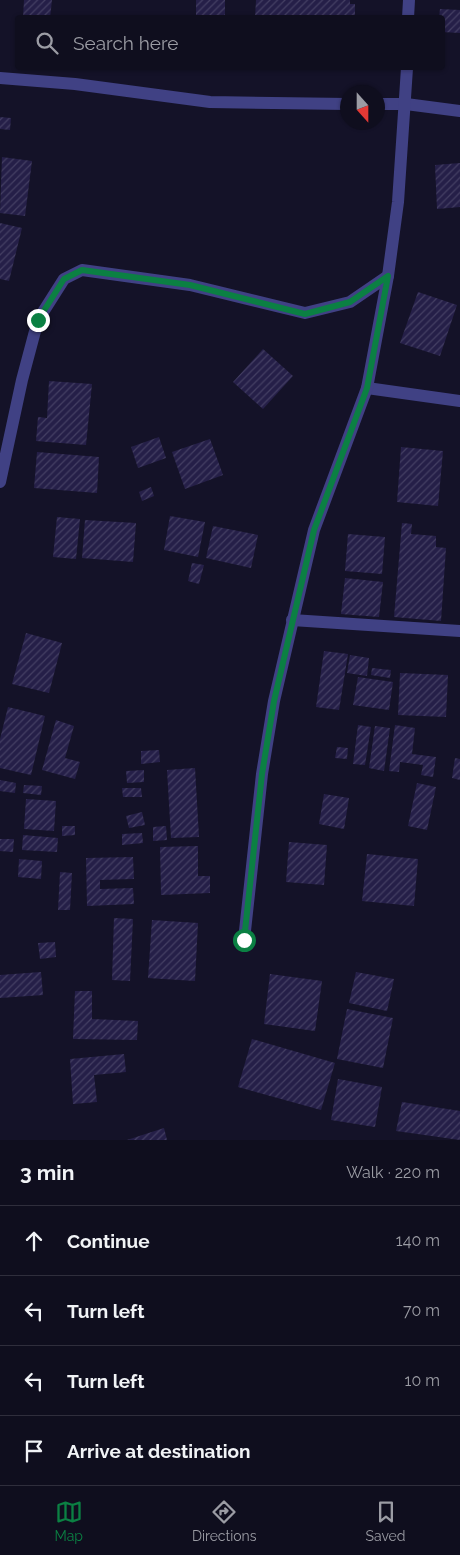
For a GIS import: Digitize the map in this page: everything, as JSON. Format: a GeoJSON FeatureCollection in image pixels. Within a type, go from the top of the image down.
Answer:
{"type":"FeatureCollection","features":[{"type":"Feature","properties":{"kind":"street"},"geometry":{"type":"LineString","coordinates":[[408,15],[409,0]]}},
{"type":"Feature","properties":{"kind":"street"},"geometry":{"type":"LineString","coordinates":[[244,940],[262,774],[274,701],[314,530],[367,388],[388,276],[398,202],[407,70]]}},
{"type":"Feature","properties":{"kind":"street"},"geometry":{"type":"LineString","coordinates":[[0,78],[75,84],[210,102],[340,104]]}},
{"type":"Feature","properties":{"kind":"street"},"geometry":{"type":"LineString","coordinates":[[385,104],[406,104],[460,111]]}},
{"type":"Feature","properties":{"kind":"street"},"geometry":{"type":"LineString","coordinates":[[0,482],[8,438],[38,320],[64,279],[82,270],[181,284],[305,314],[350,302],[388,276]]}},
{"type":"Feature","properties":{"kind":"street"},"geometry":{"type":"LineString","coordinates":[[367,388],[460,401]]}},
{"type":"Feature","properties":{"kind":"street"},"geometry":{"type":"LineString","coordinates":[[292,620],[460,631]]}},
{"type":"Feature","properties":{"kind":"building"},"geometry":{"type":"Polygon","coordinates":[[[24,0],[52,0],[50,15],[23,15],[24,0]]]}},
{"type":"Feature","properties":{"kind":"building"},"geometry":{"type":"Polygon","coordinates":[[[196,0],[225,0],[225,15],[196,15],[196,0]]]}},
{"type":"Feature","properties":{"kind":"building"},"geometry":{"type":"Polygon","coordinates":[[[256,0],[350,0],[350,4],[355,4],[355,15],[255,15],[256,0]]]}},
{"type":"Feature","properties":{"kind":"building"},"geometry":{"type":"Polygon","coordinates":[[[440,9],[460,10],[460,33],[445,32],[445,15],[439,15],[440,9]]]}},
{"type":"Feature","properties":{"kind":"building"},"geometry":{"type":"Polygon","coordinates":[[[0,117],[11,118],[10,130],[0,129],[0,117]]]}},
{"type":"Feature","properties":{"kind":"building"},"geometry":{"type":"Polygon","coordinates":[[[2,157],[32,161],[25,216],[0,213],[2,157]]]}},
{"type":"Feature","properties":{"kind":"building"},"geometry":{"type":"Polygon","coordinates":[[[460,163],[460,207],[437,209],[435,165],[460,163]]]}},
{"type":"Feature","properties":{"kind":"building"},"geometry":{"type":"Polygon","coordinates":[[[0,223],[22,228],[9,281],[0,279],[0,223]]]}},
{"type":"Feature","properties":{"kind":"building"},"geometry":{"type":"Polygon","coordinates":[[[418,292],[457,305],[440,356],[400,343],[418,292]]]}},
{"type":"Feature","properties":{"kind":"building"},"geometry":{"type":"Polygon","coordinates":[[[263,349],[293,376],[263,409],[233,382],[263,349]]]}},
{"type":"Feature","properties":{"kind":"building"},"geometry":{"type":"Polygon","coordinates":[[[49,381],[92,384],[86,445],[36,441],[38,417],[47,418],[49,381]]]}},
{"type":"Feature","properties":{"kind":"building"},"geometry":{"type":"Polygon","coordinates":[[[159,437],[166,458],[138,468],[131,447],[159,437]]]}},
{"type":"Feature","properties":{"kind":"building"},"geometry":{"type":"Polygon","coordinates":[[[210,439],[223,475],[185,489],[172,452],[210,439]]]}},
{"type":"Feature","properties":{"kind":"building"},"geometry":{"type":"Polygon","coordinates":[[[401,447],[443,451],[438,506],[397,502],[401,447]]]}},
{"type":"Feature","properties":{"kind":"building"},"geometry":{"type":"Polygon","coordinates":[[[37,452],[99,457],[97,493],[34,488],[37,452]]]}},
{"type":"Feature","properties":{"kind":"building"},"geometry":{"type":"Polygon","coordinates":[[[151,487],[154,496],[142,501],[139,492],[151,487]]]}},
{"type":"Feature","properties":{"kind":"building"},"geometry":{"type":"Polygon","coordinates":[[[170,516],[205,522],[198,557],[164,550],[170,516]]]}},
{"type":"Feature","properties":{"kind":"building"},"geometry":{"type":"Polygon","coordinates":[[[57,517],[80,519],[76,559],[53,557],[57,517]]]}},
{"type":"Feature","properties":{"kind":"building"},"geometry":{"type":"Polygon","coordinates":[[[85,520],[136,523],[133,562],[82,558],[85,520]]]}},
{"type":"Feature","properties":{"kind":"building"},"geometry":{"type":"Polygon","coordinates":[[[402,523],[412,524],[411,534],[436,536],[436,547],[446,548],[441,621],[394,617],[402,523]]]}},
{"type":"Feature","properties":{"kind":"building"},"geometry":{"type":"Polygon","coordinates":[[[213,526],[258,535],[251,568],[206,558],[213,526]]]}},
{"type":"Feature","properties":{"kind":"building"},"geometry":{"type":"Polygon","coordinates":[[[348,534],[385,537],[382,574],[345,571],[348,534]]]}},
{"type":"Feature","properties":{"kind":"building"},"geometry":{"type":"Polygon","coordinates":[[[192,563],[204,565],[199,584],[188,581],[192,563]]]}},
{"type":"Feature","properties":{"kind":"building"},"geometry":{"type":"Polygon","coordinates":[[[345,578],[383,582],[379,617],[341,614],[345,578]]]}},
{"type":"Feature","properties":{"kind":"building"},"geometry":{"type":"Polygon","coordinates":[[[26,633],[62,643],[49,693],[12,684],[26,633]]]}},
{"type":"Feature","properties":{"kind":"building"},"geometry":{"type":"Polygon","coordinates":[[[324,651],[348,654],[339,710],[316,707],[324,651]]]}},
{"type":"Feature","properties":{"kind":"building"},"geometry":{"type":"Polygon","coordinates":[[[350,655],[369,658],[367,676],[347,673],[350,655]]]}},
{"type":"Feature","properties":{"kind":"building"},"geometry":{"type":"Polygon","coordinates":[[[372,668],[391,670],[390,678],[371,675],[372,668]]]}},
{"type":"Feature","properties":{"kind":"building"},"geometry":{"type":"Polygon","coordinates":[[[400,673],[448,675],[446,717],[398,715],[400,673]]]}},
{"type":"Feature","properties":{"kind":"building"},"geometry":{"type":"Polygon","coordinates":[[[358,677],[393,682],[389,710],[353,705],[358,677]]]}},
{"type":"Feature","properties":{"kind":"building"},"geometry":{"type":"Polygon","coordinates":[[[8,707],[45,716],[31,775],[0,768],[0,739],[8,707]]]}},
{"type":"Feature","properties":{"kind":"building"},"geometry":{"type":"Polygon","coordinates":[[[56,720],[74,726],[65,758],[80,762],[75,779],[42,770],[56,720]]]}},
{"type":"Feature","properties":{"kind":"building"},"geometry":{"type":"Polygon","coordinates":[[[358,725],[371,727],[365,765],[353,764],[358,725]]]}},
{"type":"Feature","properties":{"kind":"building"},"geometry":{"type":"Polygon","coordinates":[[[395,725],[415,728],[412,754],[436,757],[433,777],[421,775],[423,765],[400,762],[399,772],[389,771],[395,725]]]}},
{"type":"Feature","properties":{"kind":"building"},"geometry":{"type":"Polygon","coordinates":[[[375,726],[390,728],[384,771],[369,768],[375,726]]]}},
{"type":"Feature","properties":{"kind":"building"},"geometry":{"type":"Polygon","coordinates":[[[337,747],[348,748],[347,759],[335,758],[337,747]]]}},
{"type":"Feature","properties":{"kind":"building"},"geometry":{"type":"Polygon","coordinates":[[[159,750],[160,762],[141,764],[141,751],[159,750]]]}},
{"type":"Feature","properties":{"kind":"building"},"geometry":{"type":"Polygon","coordinates":[[[455,758],[460,759],[460,780],[452,778],[455,758]]]}},
{"type":"Feature","properties":{"kind":"building"},"geometry":{"type":"Polygon","coordinates":[[[195,768],[199,837],[171,838],[167,770],[195,768]]]}},
{"type":"Feature","properties":{"kind":"building"},"geometry":{"type":"Polygon","coordinates":[[[144,770],[144,782],[127,783],[126,771],[144,770]]]}},
{"type":"Feature","properties":{"kind":"building"},"geometry":{"type":"Polygon","coordinates":[[[0,780],[16,783],[15,793],[0,791],[0,780]]]}},
{"type":"Feature","properties":{"kind":"building"},"geometry":{"type":"Polygon","coordinates":[[[417,783],[436,787],[427,830],[408,826],[417,783]]]}},
{"type":"Feature","properties":{"kind":"building"},"geometry":{"type":"Polygon","coordinates":[[[24,785],[42,786],[41,795],[23,793],[24,785]]]}},
{"type":"Feature","properties":{"kind":"building"},"geometry":{"type":"Polygon","coordinates":[[[122,788],[141,788],[142,797],[123,797],[122,788]]]}},
{"type":"Feature","properties":{"kind":"building"},"geometry":{"type":"Polygon","coordinates":[[[324,794],[349,798],[344,829],[319,824],[324,794]]]}},
{"type":"Feature","properties":{"kind":"building"},"geometry":{"type":"Polygon","coordinates":[[[26,799],[56,801],[54,831],[24,829],[26,799]]]}},
{"type":"Feature","properties":{"kind":"building"},"geometry":{"type":"Polygon","coordinates":[[[142,812],[145,825],[129,828],[126,816],[142,812]]]}},
{"type":"Feature","properties":{"kind":"building"},"geometry":{"type":"Polygon","coordinates":[[[62,826],[75,826],[75,835],[62,836],[62,826]]]}},
{"type":"Feature","properties":{"kind":"building"},"geometry":{"type":"Polygon","coordinates":[[[166,826],[167,840],[153,841],[153,827],[166,826]]]}},
{"type":"Feature","properties":{"kind":"building"},"geometry":{"type":"Polygon","coordinates":[[[142,833],[143,843],[122,845],[122,834],[142,833]]]}},
{"type":"Feature","properties":{"kind":"building"},"geometry":{"type":"Polygon","coordinates":[[[23,835],[58,838],[57,852],[22,850],[23,835]]]}},
{"type":"Feature","properties":{"kind":"building"},"geometry":{"type":"Polygon","coordinates":[[[0,839],[14,839],[13,852],[0,851],[0,839]]]}},
{"type":"Feature","properties":{"kind":"building"},"geometry":{"type":"Polygon","coordinates":[[[289,842],[327,845],[324,885],[286,882],[289,842]]]}},
{"type":"Feature","properties":{"kind":"building"},"geometry":{"type":"Polygon","coordinates":[[[198,846],[198,876],[210,876],[210,893],[161,895],[160,847],[198,846]]]}},
{"type":"Feature","properties":{"kind":"building"},"geometry":{"type":"Polygon","coordinates":[[[367,854],[418,859],[414,906],[362,901],[367,854]]]}},
{"type":"Feature","properties":{"kind":"building"},"geometry":{"type":"Polygon","coordinates":[[[133,857],[134,879],[100,880],[100,889],[133,888],[134,904],[87,906],[86,858],[133,857]]]}},
{"type":"Feature","properties":{"kind":"building"},"geometry":{"type":"Polygon","coordinates":[[[19,859],[42,861],[41,879],[18,877],[19,859]]]}},
{"type":"Feature","properties":{"kind":"building"},"geometry":{"type":"Polygon","coordinates":[[[60,872],[72,873],[70,910],[58,910],[60,872]]]}},
{"type":"Feature","properties":{"kind":"building"},"geometry":{"type":"Polygon","coordinates":[[[114,918],[133,919],[130,981],[112,980],[114,918]]]}},
{"type":"Feature","properties":{"kind":"building"},"geometry":{"type":"Polygon","coordinates":[[[152,920],[198,923],[195,981],[148,978],[152,920]]]}},
{"type":"Feature","properties":{"kind":"building"},"geometry":{"type":"Polygon","coordinates":[[[55,942],[56,957],[40,959],[38,943],[55,942]]]}},
{"type":"Feature","properties":{"kind":"building"},"geometry":{"type":"Polygon","coordinates":[[[41,972],[43,995],[0,998],[0,975],[41,972]]]}},
{"type":"Feature","properties":{"kind":"building"},"geometry":{"type":"Polygon","coordinates":[[[356,972],[394,979],[387,1011],[349,1003],[356,972]]]}},
{"type":"Feature","properties":{"kind":"building"},"geometry":{"type":"Polygon","coordinates":[[[270,974],[322,981],[315,1031],[264,1024],[270,974]]]}},
{"type":"Feature","properties":{"kind":"building"},"geometry":{"type":"Polygon","coordinates":[[[75,991],[92,991],[92,1019],[138,1021],[137,1040],[73,1039],[75,991]]]}},
{"type":"Feature","properties":{"kind":"building"},"geometry":{"type":"Polygon","coordinates":[[[347,1009],[393,1018],[383,1068],[337,1059],[347,1009]]]}},
{"type":"Feature","properties":{"kind":"building"},"geometry":{"type":"Polygon","coordinates":[[[252,1039],[335,1063],[321,1110],[238,1087],[252,1039]]]}},
{"type":"Feature","properties":{"kind":"building"},"geometry":{"type":"Polygon","coordinates":[[[124,1054],[126,1072],[94,1075],[97,1102],[73,1104],[70,1059],[124,1054]]]}},
{"type":"Feature","properties":{"kind":"building"},"geometry":{"type":"Polygon","coordinates":[[[338,1079],[382,1087],[375,1127],[331,1120],[338,1079]]]}},
{"type":"Feature","properties":{"kind":"building"},"geometry":{"type":"Polygon","coordinates":[[[402,1102],[460,1111],[460,1140],[396,1131],[402,1102]]]}},
{"type":"Feature","properties":{"kind":"building"},"geometry":{"type":"Polygon","coordinates":[[[164,1128],[167,1140],[127,1140],[164,1128]]]}},
{"type":"Feature","properties":{"kind":"route"},"geometry":{"type":"LineString","coordinates":[[38,320],[64,279],[82,270],[190,285],[305,314],[350,302],[388,276],[367,388],[314,530],[274,701],[262,774],[244,940]]}}]}
